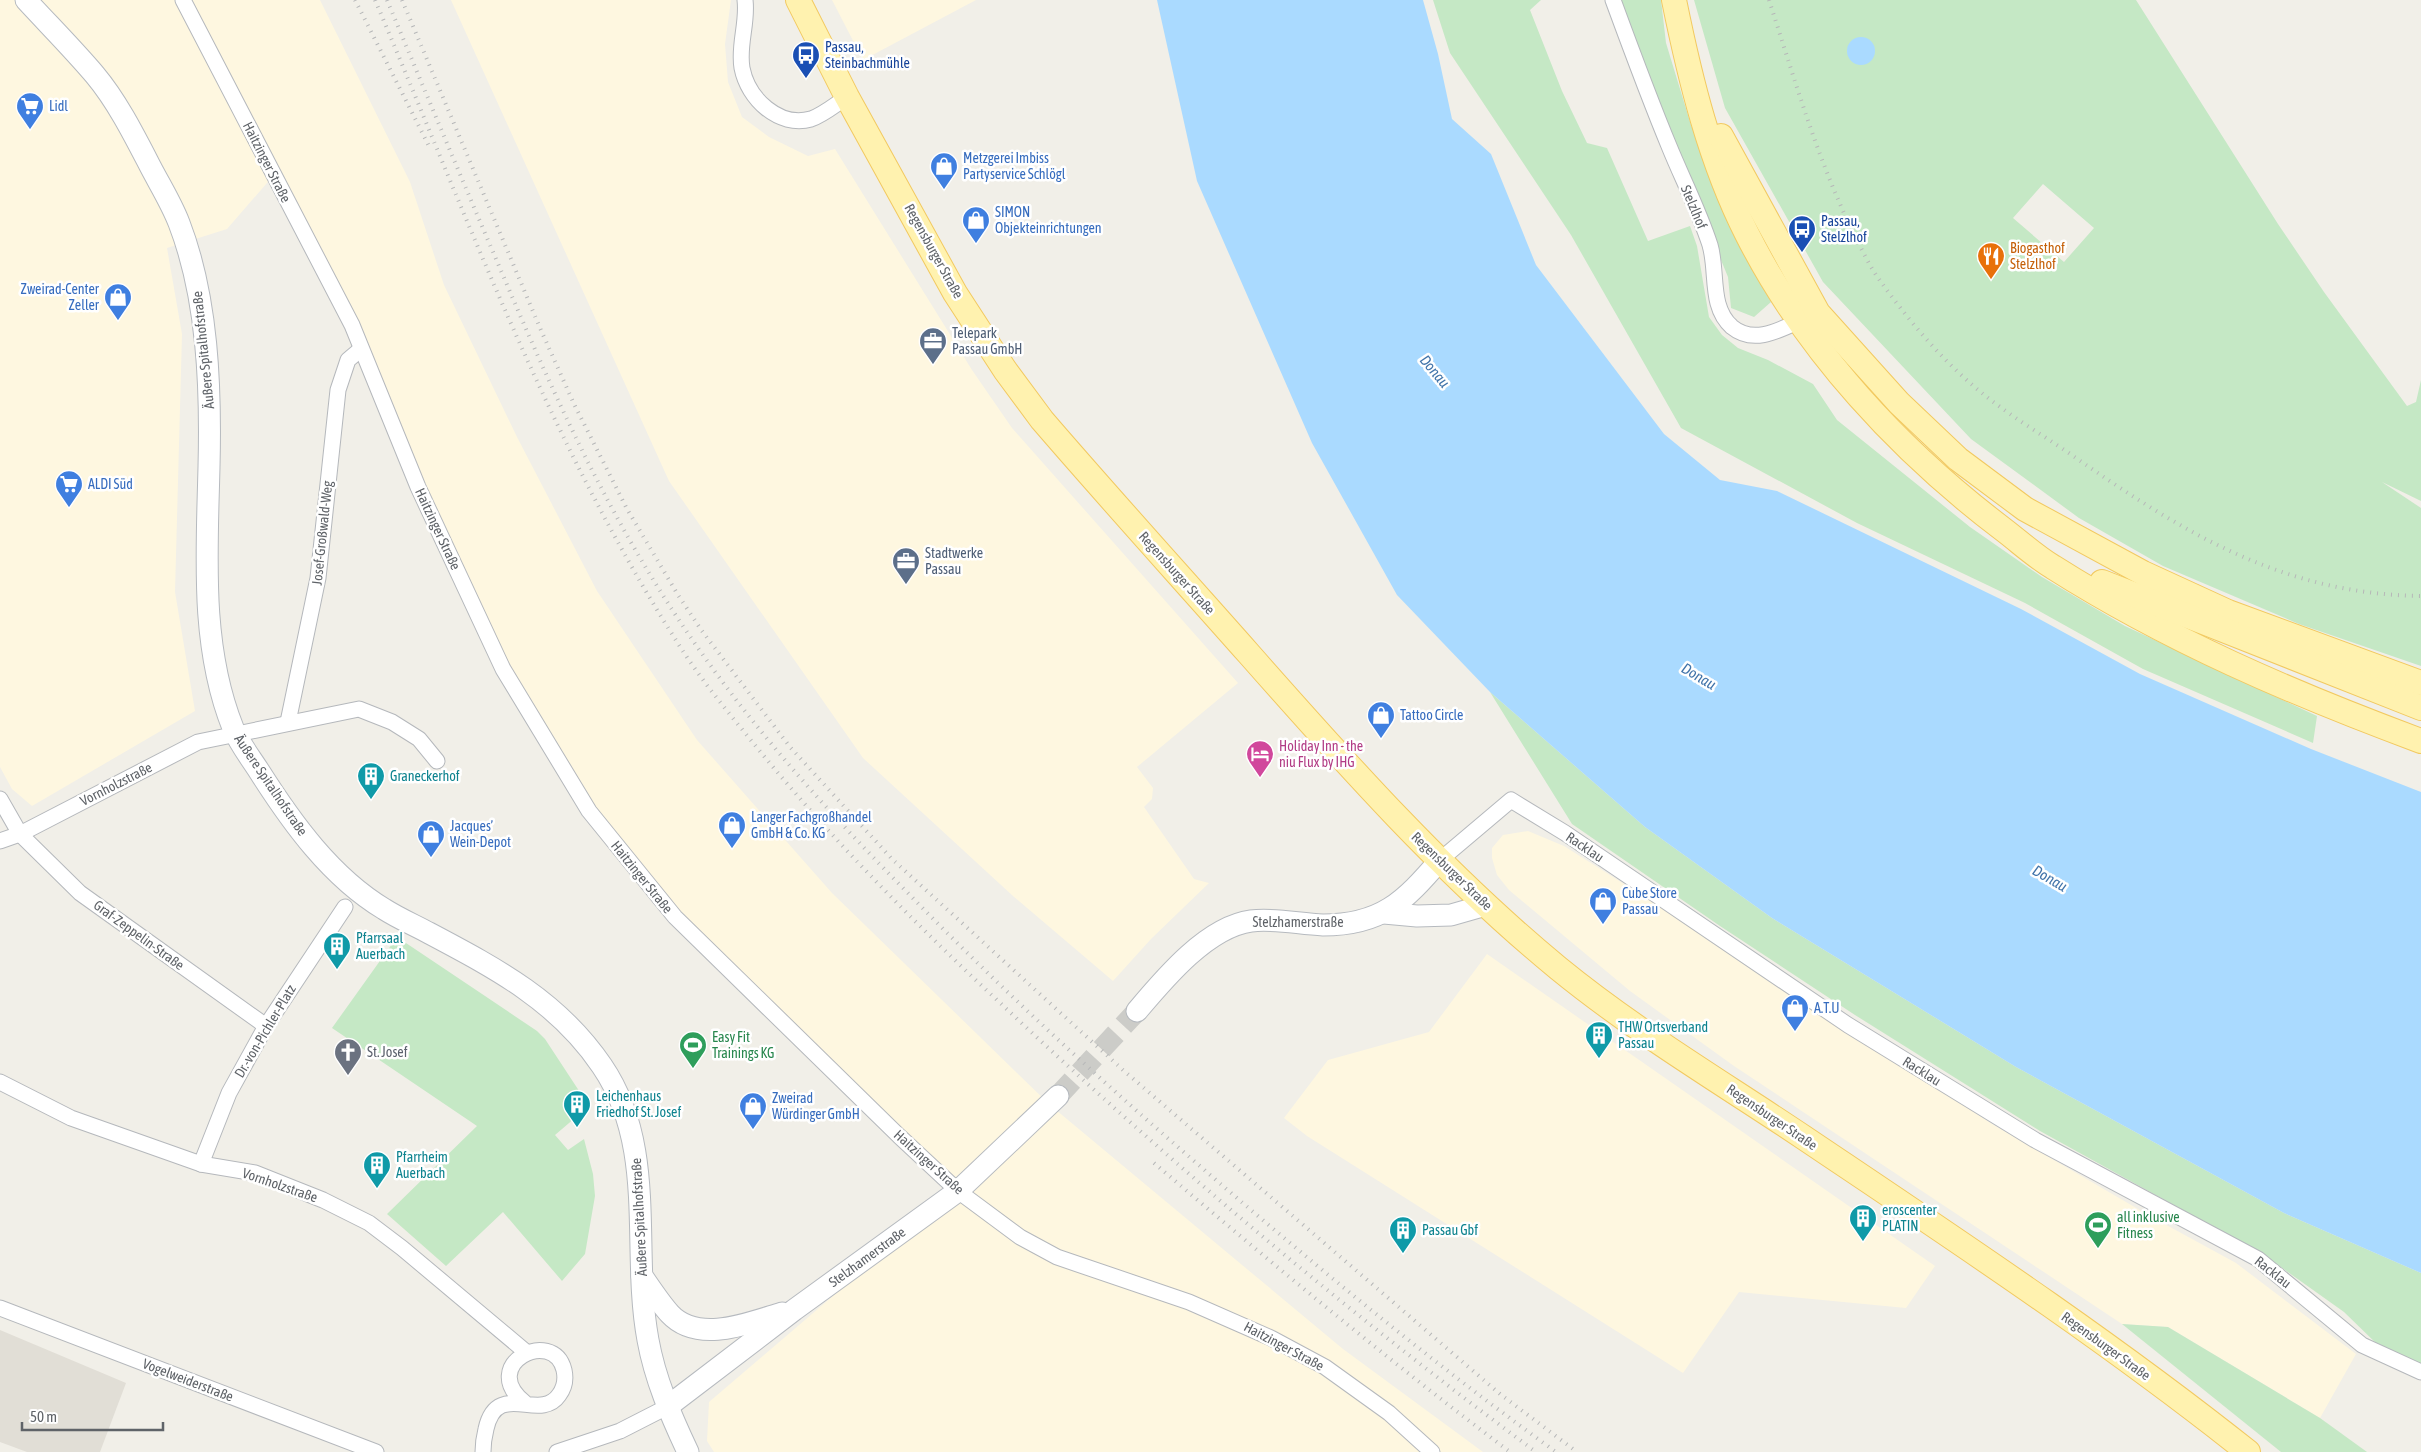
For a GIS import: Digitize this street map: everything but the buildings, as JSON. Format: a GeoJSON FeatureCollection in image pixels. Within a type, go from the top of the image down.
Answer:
{"type":"FeatureCollection","features":[{"type":"Feature","properties":{"kind":"main road","name":"Regensburger Straße"},"geometry":{"type":"LineString","coordinates":[[798,0],[847,97],[955,293],[1042,420],[1316,730],[1405,826],[1486,905],[1560,970],[1646,1033],[2027,1289],[2203,1416],[2248,1452]]}},
{"type":"Feature","properties":{"kind":"main road"},"geometry":{"type":"LineString","coordinates":[[1674,0],[1702,118],[1746,232],[1808,317],[1837,370],[1898,437],[1982,513],[2050,566],[2132,615],[2312,698],[2421,741]]}},
{"type":"Feature","properties":{"kind":"main road"},"geometry":{"type":"LineString","coordinates":[[1808,317],[1958,458],[2025,509],[2143,573],[2228,612],[2421,683]]}},
{"type":"Feature","properties":{"kind":"main road"},"geometry":{"type":"LineString","coordinates":[[2030,550],[2142,600],[2421,708]]}},
{"type":"Feature","properties":{"kind":"main road"},"geometry":{"type":"LineString","coordinates":[[2372,665],[2421,678]]}},
{"type":"Feature","properties":{"kind":"street","name":"Äußere Spitalhofstraße"},"geometry":{"type":"LineString","coordinates":[[26,0],[98,78],[138,142],[178,222],[192,268],[208,380],[210,415],[207,562],[209,611],[216,673],[223,702],[235,734],[270,788],[312,845],[356,890],[386,911],[491,966],[532,992],[557,1011],[584,1040],[610,1079],[622,1106],[636,1152],[641,1195],[642,1276],[648,1340],[667,1407],[688,1452]]}},
{"type":"Feature","properties":{"kind":"street","name":"Haitzinger Straße"},"geometry":{"type":"LineString","coordinates":[[183,0],[352,325],[418,487],[503,669],[589,811],[675,918],[899,1136],[958,1190],[1020,1237],[1057,1257],[1190,1302],[1231,1319],[1325,1367],[1389,1413],[1432,1452]]}},
{"type":"Feature","properties":{"kind":"street"},"geometry":{"type":"LineString","coordinates":[[745,0],[746,8],[741,45],[742,69],[752,93],[768,110],[791,121],[812,118],[847,97]]}},
{"type":"Feature","properties":{"kind":"street","name":"Stelzlhof"},"geometry":{"type":"LineString","coordinates":[[1613,0],[1653,108],[1710,245],[1717,302],[1722,316],[1746,336],[1760,336],[1808,317]]}},
{"type":"Feature","properties":{"kind":"street","name":"Josef-Großwald-Weg"},"geometry":{"type":"LineString","coordinates":[[288,722],[318,578],[338,390],[348,360],[361,349]]}},
{"type":"Feature","properties":{"kind":"street"},"geometry":{"type":"LineString","coordinates":[[235,734],[359,709],[392,722],[418,739],[436,761]]}},
{"type":"Feature","properties":{"kind":"street","name":"Vornholzstraße"},"geometry":{"type":"LineString","coordinates":[[0,841],[20,834],[198,742],[235,734]]}},
{"type":"Feature","properties":{"kind":"street","name":"Graf-Zeppelin-Straße"},"geometry":{"type":"LineString","coordinates":[[0,799],[20,834],[80,893],[266,1026]]}},
{"type":"Feature","properties":{"kind":"street","name":"Racklau"},"geometry":{"type":"LineString","coordinates":[[1440,860],[1511,800],[1566,833],[1848,1025],[2035,1140],[2258,1259],[2362,1346],[2421,1372]]}},
{"type":"Feature","properties":{"kind":"street","name":"Stelzhamerstraße"},"geometry":{"type":"LineString","coordinates":[[1137,1011],[1174,967],[1221,931],[1250,921],[1288,920],[1322,925],[1357,922],[1384,913],[1417,887],[1440,860]]}},
{"type":"Feature","properties":{"kind":"street"},"geometry":{"type":"LineString","coordinates":[[1384,913],[1417,916],[1451,915],[1486,905]]}},
{"type":"Feature","properties":{"kind":"street","name":"Dr.-von-Pichler-Platz"},"geometry":{"type":"LineString","coordinates":[[201,1164],[229,1093],[266,1026],[345,907]]}},
{"type":"Feature","properties":{"kind":"street","name":"Vornholzstraße"},"geometry":{"type":"LineString","coordinates":[[0,1082],[71,1118],[201,1164],[255,1173],[323,1200],[369,1223],[402,1248],[526,1352]]}},
{"type":"Feature","properties":{"kind":"street","name":"Stelzhamerstraße"},"geometry":{"type":"LineString","coordinates":[[667,1407],[794,1310],[958,1190],[1058,1096]]}},
{"type":"Feature","properties":{"kind":"street"},"geometry":{"type":"LineString","coordinates":[[642,1276],[671,1316],[687,1324],[708,1330],[727,1329],[794,1310]]}},
{"type":"Feature","properties":{"kind":"street","name":"Vogelweiderstraße"},"geometry":{"type":"LineString","coordinates":[[0,1308],[376,1452]]}},
{"type":"Feature","properties":{"kind":"street"},"geometry":{"type":"LineString","coordinates":[[483,1452],[488,1422],[492,1413],[501,1406],[512,1402],[536,1406],[548,1404],[557,1398],[564,1388],[566,1377],[563,1366],[553,1355],[540,1350],[526,1352],[515,1360],[510,1371],[510,1384],[515,1395],[525,1403]]}},
{"type":"Feature","properties":{"kind":"street"},"geometry":{"type":"LineString","coordinates":[[557,1452],[620,1430],[667,1407]]}},
{"type":"Feature","properties":{"kind":"shaded area"},"geometry":{"type":"Polygon","coordinates":[[[0,0],[320,0],[410,182],[444,285],[517,437],[597,591],[697,740],[832,893],[1050,1105],[1343,1349],[1483,1452],[714,1452],[707,1441],[709,1402],[958,1189],[650,888],[517,695],[353,331],[273,176],[227,229],[167,248],[182,334],[175,592],[195,711],[32,806],[12,789],[0,767],[0,0]]]}},
{"type":"Feature","properties":{"kind":"shaded area"},"geometry":{"type":"Polygon","coordinates":[[[451,0],[731,0],[725,44],[728,82],[742,117],[769,137],[808,156],[835,149],[972,370],[1012,428],[1238,683],[1137,767],[1153,788],[1152,799],[1144,807],[1194,879],[1209,883],[1151,939],[1113,981],[1013,896],[863,758],[669,481],[451,0]]]}},
{"type":"Feature","properties":{"kind":"shaded area"},"geometry":{"type":"Polygon","coordinates":[[[832,0],[976,0],[863,60],[832,0]]]}},
{"type":"Feature","properties":{"kind":"shaded area"},"geometry":{"type":"Polygon","coordinates":[[[1528,831],[1564,846],[1700,932],[1992,1124],[2150,1216],[2236,1263],[2356,1354],[2320,1418],[2168,1327],[2122,1324],[1734,1066],[1630,991],[1509,890],[1497,875],[1492,858],[1492,848],[1503,835],[1528,831]]]}},
{"type":"Feature","properties":{"kind":"shaded area"},"geometry":{"type":"Polygon","coordinates":[[[1487,954],[1935,1266],[1906,1308],[1739,1292],[1683,1373],[1307,1136],[1284,1118],[1328,1060],[1429,1032],[1487,954]]]}},
{"type":"Feature","properties":{"kind":"shaded area"},"geometry":{"type":"Polygon","coordinates":[[[0,1330],[126,1383],[100,1452],[27,1452],[0,1442],[0,1330]]]}},
{"type":"Feature","properties":{"kind":"green space"},"geometry":{"type":"Polygon","coordinates":[[[1433,0],[1541,0],[1530,10],[1562,91],[1587,143],[1607,148],[1648,241],[1690,226],[1697,246],[1709,317],[1722,335],[1738,348],[1768,360],[1813,384],[1837,420],[1970,527],[2042,577],[2125,626],[2317,716],[2313,743],[2143,669],[2025,603],[1857,523],[1681,428],[1571,235],[1450,53],[1433,0]]]}},
{"type":"Feature","properties":{"kind":"green space"},"geometry":{"type":"Polygon","coordinates":[[[1621,0],[1661,0],[1666,43],[1691,125],[1734,235],[1771,302],[1754,317],[1731,308],[1728,277],[1657,104],[1621,0]]]}},
{"type":"Feature","properties":{"kind":"green space"},"geometry":{"type":"Polygon","coordinates":[[[1694,0],[2136,0],[2278,224],[2324,292],[2407,406],[2416,402],[2421,380],[2421,501],[2382,482],[2421,508],[2421,666],[2299,624],[2163,566],[2079,518],[1971,439],[1823,282],[1725,108],[1694,0]],[[2043,184],[2013,218],[2064,262],[2094,228],[2043,184]]]}},
{"type":"Feature","properties":{"kind":"green space"},"geometry":{"type":"Polygon","coordinates":[[[1490,692],[1645,827],[1772,918],[2016,1067],[2284,1213],[2421,1273],[2421,1364],[2380,1347],[2344,1312],[2264,1255],[2040,1131],[1855,1015],[1720,926],[1572,824],[1490,692]]]}},
{"type":"Feature","properties":{"kind":"green space"},"geometry":{"type":"Polygon","coordinates":[[[397,937],[537,1031],[545,1039],[589,1106],[555,1135],[568,1150],[584,1139],[593,1174],[595,1196],[585,1254],[562,1281],[503,1212],[446,1266],[387,1214],[477,1126],[332,1028],[397,937]]]}},
{"type":"Feature","properties":{"kind":"green space"},"geometry":{"type":"Polygon","coordinates":[[[2122,1324],[2168,1327],[2320,1418],[2367,1452],[2281,1452],[2122,1324]]]}},
{"type":"Feature","properties":{"kind":"water","name":"Donau"},"geometry":{"type":"Polygon","coordinates":[[[1157,0],[1423,0],[1438,54],[1452,119],[1491,154],[1536,265],[1664,434],[1720,480],[1777,491],[2021,609],[2140,674],[2311,749],[2421,792],[2421,1273],[2284,1213],[2016,1067],[1772,918],[1645,827],[1490,692],[1397,595],[1312,443],[1197,181],[1157,0]]]}},
{"type":"Feature","properties":{"kind":"water"},"geometry":{"type":"Polygon","coordinates":[[[1861,37],[1871,41],[1875,51],[1871,61],[1861,65],[1851,61],[1847,51],[1851,41],[1861,37]]]}},
{"type":"Feature","properties":{"kind":"tunnel"},"geometry":{"type":"LineString","coordinates":[[1058,1096],[1137,1011]]}},
{"type":"Feature","properties":{"kind":"railway"},"geometry":{"type":"LineString","coordinates":[[355,0],[430,148]]}},
{"type":"Feature","properties":{"kind":"railway"},"geometry":{"type":"LineString","coordinates":[[375,0],[478,247],[551,410],[590,490],[633,569],[687,658],[725,708],[782,778],[870,876],[964,969],[1061,1059],[1192,1177],[1259,1234],[1396,1345],[1536,1452]]}},
{"type":"Feature","properties":{"kind":"railway"},"geometry":{"type":"LineString","coordinates":[[387,0],[520,315],[576,438],[618,519],[664,597],[718,676],[747,714],[808,787],[873,857],[968,954],[1097,1075],[1163,1134],[1356,1298],[1556,1452]]}},
{"type":"Feature","properties":{"kind":"railway"},"geometry":{"type":"LineString","coordinates":[[402,0],[540,328],[574,404],[627,509],[678,595],[702,631],[790,747],[892,859],[1123,1070],[1500,1394],[1577,1452]]}},
{"type":"Feature","properties":{"kind":"railway"},"geometry":{"type":"LineString","coordinates":[[1769,0],[1816,144],[1838,200],[1861,249],[1877,276],[1922,335],[1957,371],[2004,410],[2108,480],[2190,531],[2232,552],[2276,570],[2321,583],[2370,592],[2421,596]]}},
{"type":"Feature","properties":{"kind":"railway"},"geometry":{"type":"LineString","coordinates":[[1154,1163],[1330,1310],[1510,1452]]}},
{"type":"Feature","properties":{"kind":"place","name":"Passau, Steinbachmühle"},"geometry":{"type":"Point","coordinates":[806,79]}},
{"type":"Feature","properties":{"kind":"place","name":"Lidl"},"geometry":{"type":"Point","coordinates":[30,130]}},
{"type":"Feature","properties":{"kind":"place","name":"Metzgerei Imbiss Partyservice Schlögl"},"geometry":{"type":"Point","coordinates":[944,190]}},
{"type":"Feature","properties":{"kind":"place","name":"SIMON Objekteinrichtungen"},"geometry":{"type":"Point","coordinates":[976,244]}},
{"type":"Feature","properties":{"kind":"place","name":"Passau, Stelzlhof"},"geometry":{"type":"Point","coordinates":[1802,253]}},
{"type":"Feature","properties":{"kind":"place","name":"Biogasthof Stelzlhof"},"geometry":{"type":"Point","coordinates":[1991,280]}},
{"type":"Feature","properties":{"kind":"place","name":"Zweirad-Center Zeller"},"geometry":{"type":"Point","coordinates":[118,321]}},
{"type":"Feature","properties":{"kind":"place","name":"Telepark Passau GmbH"},"geometry":{"type":"Point","coordinates":[933,365]}},
{"type":"Feature","properties":{"kind":"place","name":"ALDI Süd"},"geometry":{"type":"Point","coordinates":[69,508]}},
{"type":"Feature","properties":{"kind":"place","name":"Stadtwerke Passau"},"geometry":{"type":"Point","coordinates":[906,585]}},
{"type":"Feature","properties":{"kind":"place","name":"Tattoo Circle"},"geometry":{"type":"Point","coordinates":[1381,739]}},
{"type":"Feature","properties":{"kind":"place","name":"Holiday Inn - the niu Flux by IHG"},"geometry":{"type":"Point","coordinates":[1260,778]}},
{"type":"Feature","properties":{"kind":"place","name":"Graneckerhof"},"geometry":{"type":"Point","coordinates":[371,800]}},
{"type":"Feature","properties":{"kind":"place","name":"Langer Fachgroßhandel GmbH & Co. KG"},"geometry":{"type":"Point","coordinates":[732,849]}},
{"type":"Feature","properties":{"kind":"place","name":"Jacques’ Wein-Depot"},"geometry":{"type":"Point","coordinates":[431,858]}},
{"type":"Feature","properties":{"kind":"place","name":"Cube Store Passau"},"geometry":{"type":"Point","coordinates":[1603,925]}},
{"type":"Feature","properties":{"kind":"place","name":"Pfarrsaal Auerbach"},"geometry":{"type":"Point","coordinates":[337,970]}},
{"type":"Feature","properties":{"kind":"place","name":"A.T.U"},"geometry":{"type":"Point","coordinates":[1795,1032]}},
{"type":"Feature","properties":{"kind":"place","name":"THW Ortsverband Passau"},"geometry":{"type":"Point","coordinates":[1599,1059]}},
{"type":"Feature","properties":{"kind":"place","name":"Easy Fit Trainings KG"},"geometry":{"type":"Point","coordinates":[693,1069]}},
{"type":"Feature","properties":{"kind":"place","name":"St. Josef"},"geometry":{"type":"Point","coordinates":[348,1076]}},
{"type":"Feature","properties":{"kind":"place","name":"Leichenhaus Friedhof St. Josef"},"geometry":{"type":"Point","coordinates":[577,1128]}},
{"type":"Feature","properties":{"kind":"place","name":"Zweirad Würdinger GmbH"},"geometry":{"type":"Point","coordinates":[753,1130]}},
{"type":"Feature","properties":{"kind":"place","name":"Pfarrheim Auerbach"},"geometry":{"type":"Point","coordinates":[377,1189]}},
{"type":"Feature","properties":{"kind":"place","name":"eroscenter PLATIN"},"geometry":{"type":"Point","coordinates":[1863,1242]}},
{"type":"Feature","properties":{"kind":"place","name":"all inklusive Fitness"},"geometry":{"type":"Point","coordinates":[2098,1249]}},
{"type":"Feature","properties":{"kind":"place","name":"Passau Gbf"},"geometry":{"type":"Point","coordinates":[1403,1254]}}]}
